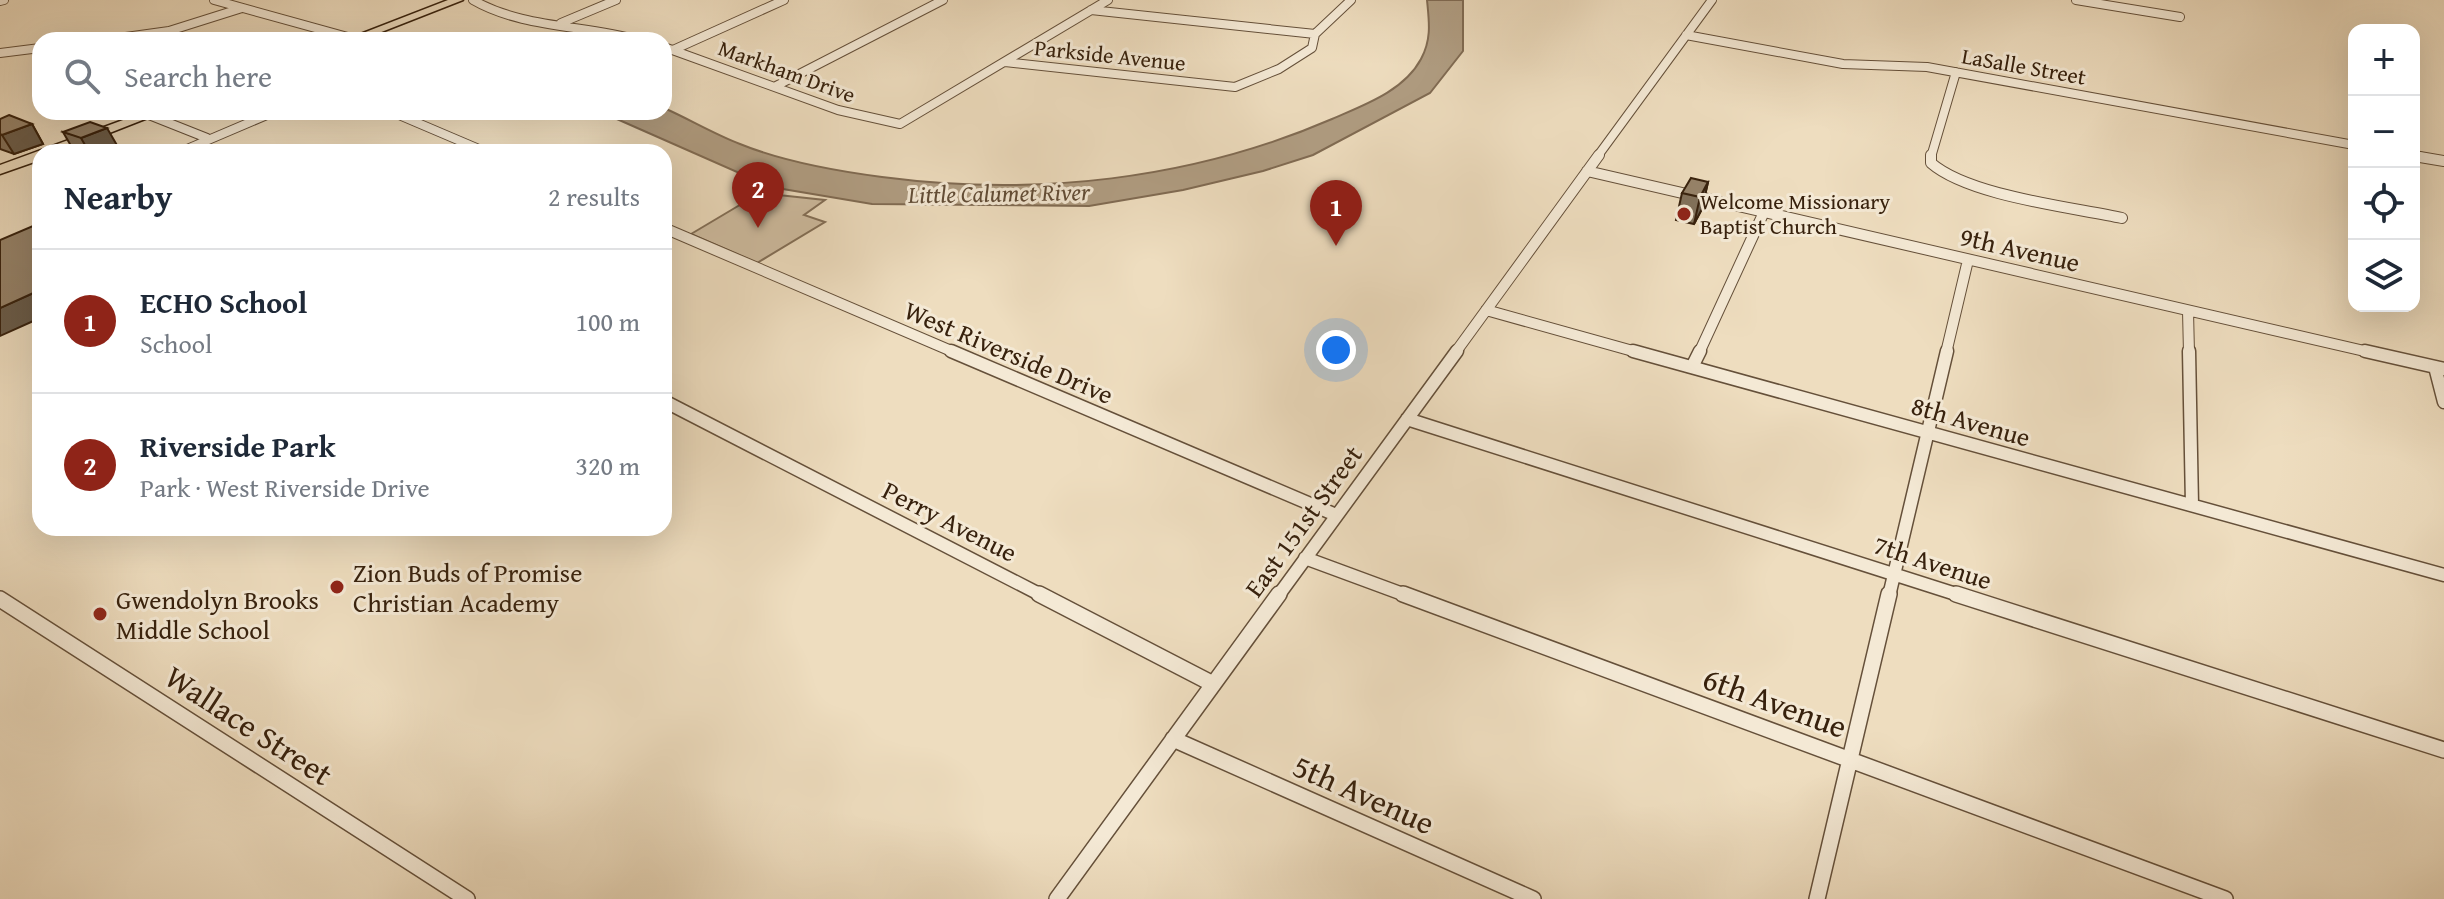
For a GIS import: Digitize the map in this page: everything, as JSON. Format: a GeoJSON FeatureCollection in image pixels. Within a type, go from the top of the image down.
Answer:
{"type":"FeatureCollection","features":[{"type":"Feature","properties":{"kind":"main road"},"geometry":{"type":"LineString","coordinates":[[372,32],[458,0]]}},
{"type":"Feature","properties":{"kind":"main road"},"geometry":{"type":"LineString","coordinates":[[71,144],[137,120]]}},
{"type":"Feature","properties":{"kind":"main road"},"geometry":{"type":"LineString","coordinates":[[0,170],[32,158]]}},
{"type":"Feature","properties":{"kind":"street"},"geometry":{"type":"LineString","coordinates":[[214,0],[328,32]]}},
{"type":"Feature","properties":{"kind":"street"},"geometry":{"type":"LineString","coordinates":[[473,0],[497,14],[602,32]]}},
{"type":"Feature","properties":{"kind":"street"},"geometry":{"type":"LineString","coordinates":[[561,23],[616,0]]}},
{"type":"Feature","properties":{"kind":"street"},"geometry":{"type":"LineString","coordinates":[[672,46],[784,0]]}},
{"type":"Feature","properties":{"kind":"street"},"geometry":{"type":"LineString","coordinates":[[776,86],[943,0]]}},
{"type":"Feature","properties":{"kind":"street"},"geometry":{"type":"LineString","coordinates":[[1005,62],[1108,0]]}},
{"type":"Feature","properties":{"kind":"street"},"geometry":{"type":"LineString","coordinates":[[1091,10],[1315,34],[1351,0]]}},
{"type":"Feature","properties":{"kind":"street","name":"East 151st Street"},"geometry":{"type":"LineString","coordinates":[[1057,899],[1712,0]]}},
{"type":"Feature","properties":{"kind":"street"},"geometry":{"type":"LineString","coordinates":[[2081,0],[2180,17]]}},
{"type":"Feature","properties":{"kind":"street"},"geometry":{"type":"LineString","coordinates":[[162,32],[242,8]]}},
{"type":"Feature","properties":{"kind":"street","name":"Parkside Avenue"},"geometry":{"type":"LineString","coordinates":[[1005,62],[1235,87],[1279,69],[1312,48],[1315,34]]}},
{"type":"Feature","properties":{"kind":"street","name":"LaSalle Street"},"geometry":{"type":"LineString","coordinates":[[1686,35],[1843,64],[1905,65],[1956,72],[2348,144]]}},
{"type":"Feature","properties":{"kind":"street"},"geometry":{"type":"LineString","coordinates":[[0,53],[32,49]]}},
{"type":"Feature","properties":{"kind":"street","name":"Markham Drive"},"geometry":{"type":"LineString","coordinates":[[672,49],[838,110],[900,124],[1005,62]]}},
{"type":"Feature","properties":{"kind":"street"},"geometry":{"type":"LineString","coordinates":[[1956,72],[1931,153],[1931,163],[1952,179],[1975,186],[2122,218]]}},
{"type":"Feature","properties":{"kind":"street"},"geometry":{"type":"LineString","coordinates":[[166,120],[207,138]]}},
{"type":"Feature","properties":{"kind":"street"},"geometry":{"type":"LineString","coordinates":[[195,144],[253,120]]}},
{"type":"Feature","properties":{"kind":"street"},"geometry":{"type":"LineString","coordinates":[[411,120],[467,144]]}},
{"type":"Feature","properties":{"kind":"street"},"geometry":{"type":"LineString","coordinates":[[2420,157],[2444,161]]}},
{"type":"Feature","properties":{"kind":"street","name":"9th Avenue"},"geometry":{"type":"LineString","coordinates":[[1587,171],[2440,368]]}},
{"type":"Feature","properties":{"kind":"street"},"geometry":{"type":"LineString","coordinates":[[1692,367],[1764,212]]}},
{"type":"Feature","properties":{"kind":"street","name":"West Riverside Drive"},"geometry":{"type":"LineString","coordinates":[[672,232],[1336,515]]}},
{"type":"Feature","properties":{"kind":"street"},"geometry":{"type":"LineString","coordinates":[[672,239],[679,235]]}},
{"type":"Feature","properties":{"kind":"street"},"geometry":{"type":"LineString","coordinates":[[1817,899],[1968,260]]}},
{"type":"Feature","properties":{"kind":"street","name":"8th Avenue"},"geometry":{"type":"LineString","coordinates":[[1486,310],[2444,575]]}},
{"type":"Feature","properties":{"kind":"street"},"geometry":{"type":"LineString","coordinates":[[2188,311],[2192,505]]}},
{"type":"Feature","properties":{"kind":"street"},"geometry":{"type":"LineString","coordinates":[[2440,368],[2444,402]]}},
{"type":"Feature","properties":{"kind":"street","name":"Perry Avenue"},"geometry":{"type":"LineString","coordinates":[[672,405],[1213,684]]}},
{"type":"Feature","properties":{"kind":"street","name":"7th Avenue"},"geometry":{"type":"LineString","coordinates":[[1407,419],[2444,750]]}},
{"type":"Feature","properties":{"kind":"street","name":"6th Avenue"},"geometry":{"type":"LineString","coordinates":[[1305,558],[2225,899]]}},
{"type":"Feature","properties":{"kind":"street","name":"Wallace Street"},"geometry":{"type":"LineString","coordinates":[[0,599],[467,899]]}},
{"type":"Feature","properties":{"kind":"street","name":"5th Avenue"},"geometry":{"type":"LineString","coordinates":[[1173,739],[1533,899]]}},
{"type":"Feature","properties":{"kind":"shaded area"},"geometry":{"type":"Polygon","coordinates":[[[760,193],[825,200],[804,215],[825,222],[757,263],[691,234],[760,193]]]}},
{"type":"Feature","properties":{"kind":"water","name":"Little Calumet River"},"geometry":{"type":"Polygon","coordinates":[[[1427,0],[1463,0],[1463,51],[1430,93],[1313,155],[1263,171],[1183,190],[1089,206],[872,204],[771,187],[619,120],[672,120],[672,112],[730,140],[774,156],[828,169],[882,177],[997,185],[1054,184],[1112,178],[1224,157],[1278,140],[1357,108],[1394,88],[1414,70],[1427,44],[1427,0]]]}},
{"type":"Feature","properties":{"kind":"building"},"geometry":{"type":"Polygon","coordinates":[[[9,115],[32,124],[2,135],[0,119],[9,115]]]}},
{"type":"Feature","properties":{"kind":"building"},"geometry":{"type":"Polygon","coordinates":[[[90,122],[107,128],[81,138],[63,132],[90,122]]]}},
{"type":"Feature","properties":{"kind":"building"},"geometry":{"type":"Polygon","coordinates":[[[1691,178],[1708,182],[1700,197],[1682,193],[1691,178]]]}},
{"type":"Feature","properties":{"kind":"building"},"geometry":{"type":"Polygon","coordinates":[[[32,226],[32,294],[0,308],[0,240],[32,226]]]}},
{"type":"Feature","properties":{"kind":"place","name":"Welcome Missionary Baptist Church"},"geometry":{"type":"Point","coordinates":[1684,214]}},
{"type":"Feature","properties":{"kind":"place","name":"Riverside Park"},"geometry":{"type":"Point","coordinates":[758,228]}},
{"type":"Feature","properties":{"kind":"place","name":"ECHO School"},"geometry":{"type":"Point","coordinates":[1336,246]}},
{"type":"Feature","properties":{"kind":"place","name":"Zion Buds of Promise Christian Academy"},"geometry":{"type":"Point","coordinates":[337,587]}},
{"type":"Feature","properties":{"kind":"place","name":"Gwendolyn Brooks Middle School"},"geometry":{"type":"Point","coordinates":[100,614]}}]}
